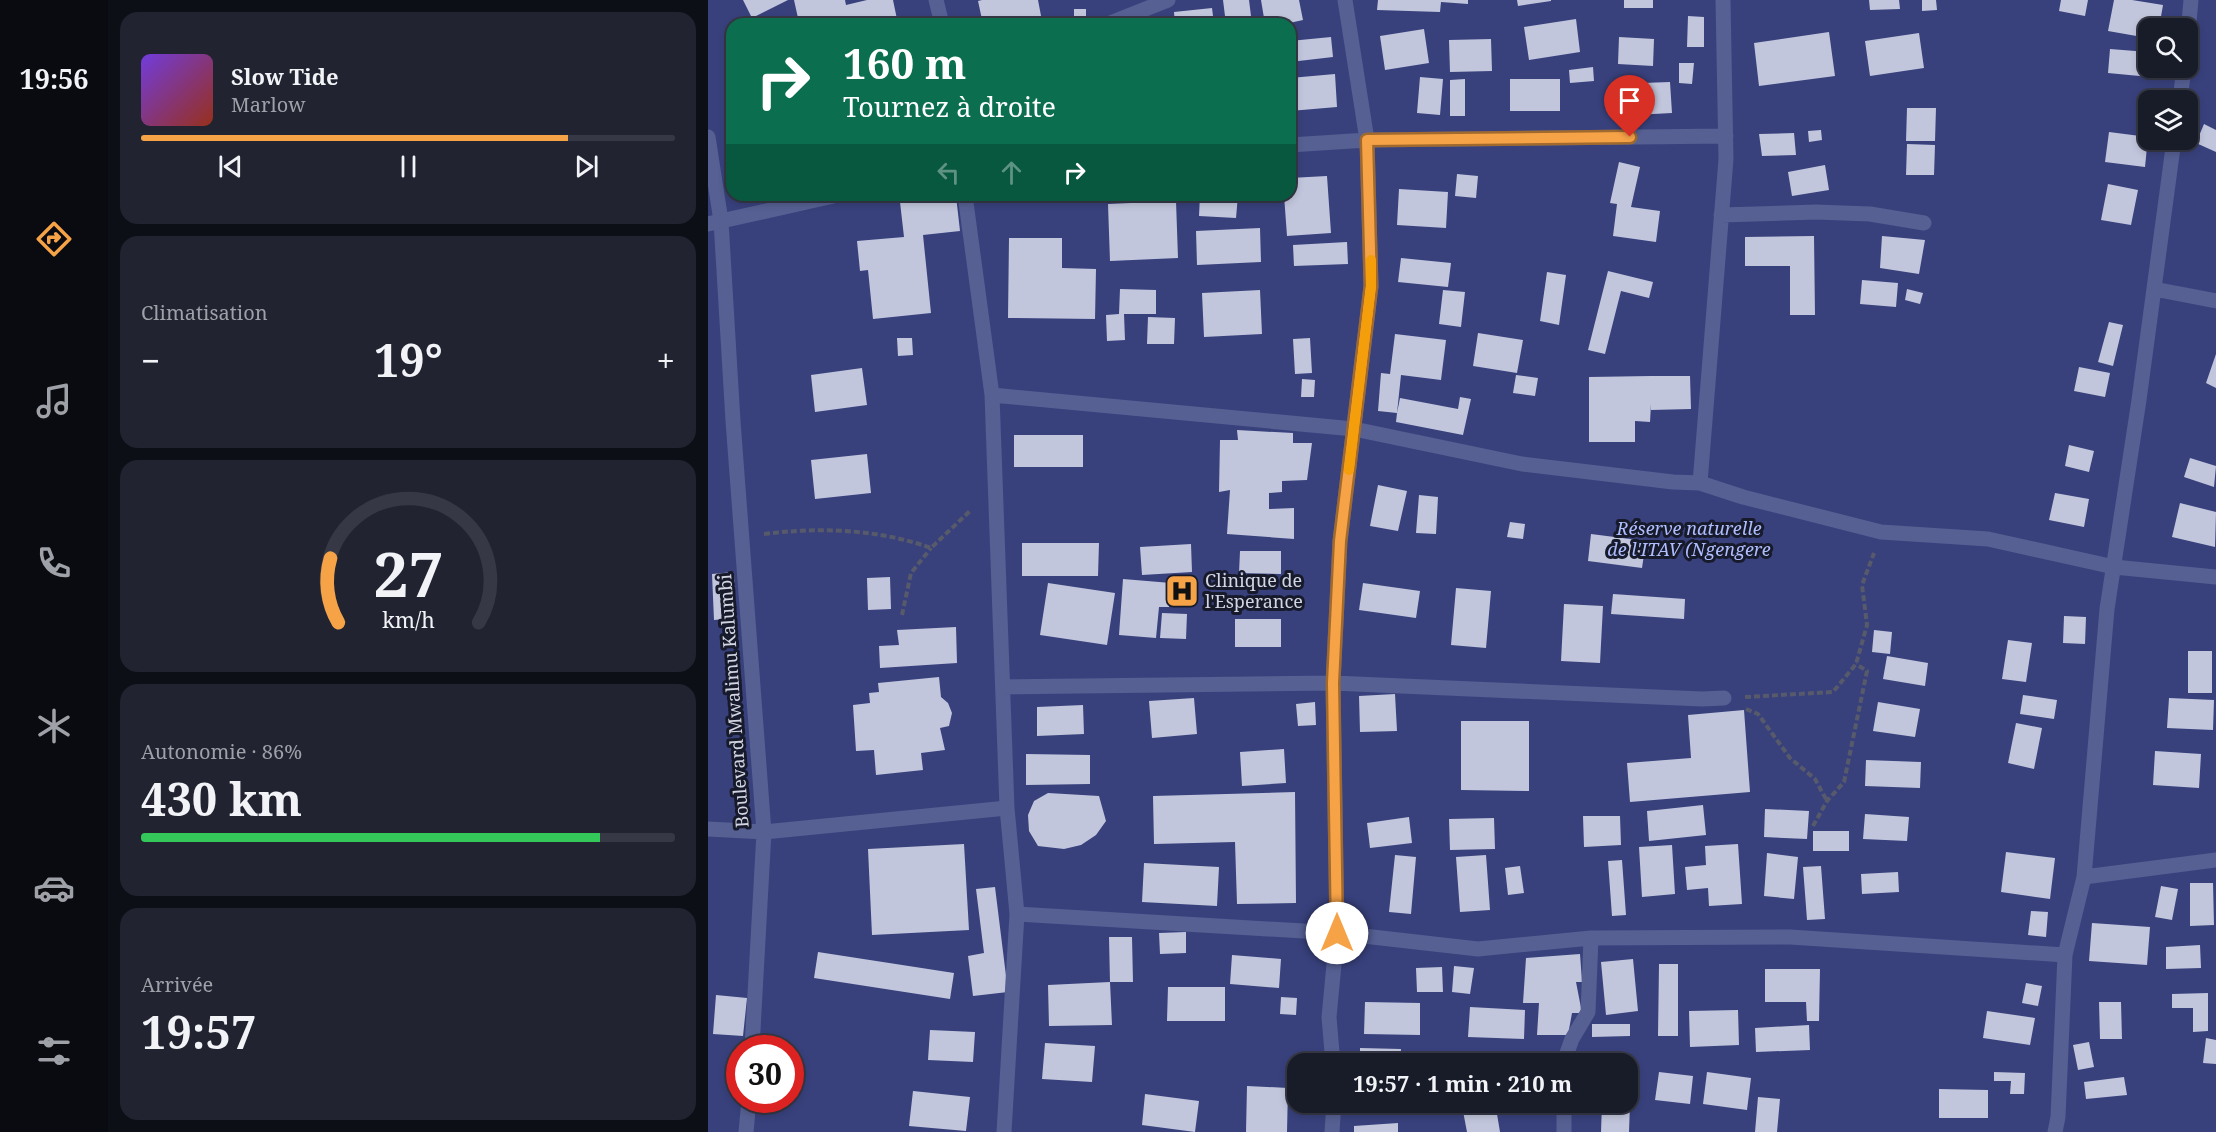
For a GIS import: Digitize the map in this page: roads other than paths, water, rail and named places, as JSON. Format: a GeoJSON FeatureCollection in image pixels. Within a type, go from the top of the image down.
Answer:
{"type":"FeatureCollection","features":[{"type":"Feature","properties":{"kind":"street"},"geometry":{"type":"LineString","coordinates":[[936,0],[940,18]]}},
{"type":"Feature","properties":{"kind":"street"},"geometry":{"type":"LineString","coordinates":[[1123,18],[1168,0]]}},
{"type":"Feature","properties":{"kind":"street"},"geometry":{"type":"LineString","coordinates":[[1332,1053],[1329,1017],[1337,933],[1333,683],[1340,541],[1371,286],[1367,140],[1345,0]]}},
{"type":"Feature","properties":{"kind":"street"},"geometry":{"type":"LineString","coordinates":[[1700,483],[1726,159],[1723,0]]}},
{"type":"Feature","properties":{"kind":"street"},"geometry":{"type":"LineString","coordinates":[[2189,18],[2191,0]]}},
{"type":"Feature","properties":{"kind":"street"},"geometry":{"type":"LineString","coordinates":[[1296,145],[1367,140],[1726,136]]}},
{"type":"Feature","properties":{"kind":"street","name":"Boulevard Mwalimu Kalumbi"},"geometry":{"type":"LineString","coordinates":[[708,137],[742,536],[764,832],[753,1035]]}},
{"type":"Feature","properties":{"kind":"street"},"geometry":{"type":"LineString","coordinates":[[2055,1132],[2058,1117],[2065,955],[2084,877],[2107,609],[2174,150]]}},
{"type":"Feature","properties":{"kind":"street"},"geometry":{"type":"LineString","coordinates":[[714,223],[811,201]]}},
{"type":"Feature","properties":{"kind":"street"},"geometry":{"type":"LineString","coordinates":[[966,201],[992,395],[1007,808],[1017,914],[1004,1132]]}},
{"type":"Feature","properties":{"kind":"street"},"geometry":{"type":"LineString","coordinates":[[1721,215],[1816,212],[1870,214],[1924,223]]}},
{"type":"Feature","properties":{"kind":"street"},"geometry":{"type":"LineString","coordinates":[[2154,290],[2216,301]]}},
{"type":"Feature","properties":{"kind":"street"},"geometry":{"type":"LineString","coordinates":[[992,395],[1354,429],[1522,464],[1673,482],[1700,483],[1881,532],[1988,539],[2114,567],[2216,577]]}},
{"type":"Feature","properties":{"kind":"street"},"geometry":{"type":"LineString","coordinates":[[1003,687],[1333,683],[1724,698]]}},
{"type":"Feature","properties":{"kind":"street"},"geometry":{"type":"LineString","coordinates":[[708,829],[764,832],[1007,808]]}},
{"type":"Feature","properties":{"kind":"street"},"geometry":{"type":"LineString","coordinates":[[2084,877],[2216,860]]}},
{"type":"Feature","properties":{"kind":"street"},"geometry":{"type":"LineString","coordinates":[[1017,914],[1337,933],[1478,949],[1591,938],[1790,938],[2065,955]]}},
{"type":"Feature","properties":{"kind":"street"},"geometry":{"type":"LineString","coordinates":[[1567,1053],[1572,1039],[1588,1012],[1591,938]]}},
{"type":"Feature","properties":{"kind":"street"},"geometry":{"type":"LineString","coordinates":[[746,1132],[748,1113]]}},
{"type":"Feature","properties":{"kind":"street"},"geometry":{"type":"LineString","coordinates":[[1332,1132],[1333,1113]]}},
{"type":"Feature","properties":{"kind":"street"},"geometry":{"type":"LineString","coordinates":[[1564,1113],[1564,1132]]}},
{"type":"Feature","properties":{"kind":"place","name":"Clinique de l'Esperance"},"geometry":{"type":"Point","coordinates":[1182,591]}},
{"type":"Feature","properties":{"kind":"park label","name":"Réserve naturelle de l'ITAV (Ngengere"},"geometry":{"type":"Point","coordinates":[1689,539]}}]}
